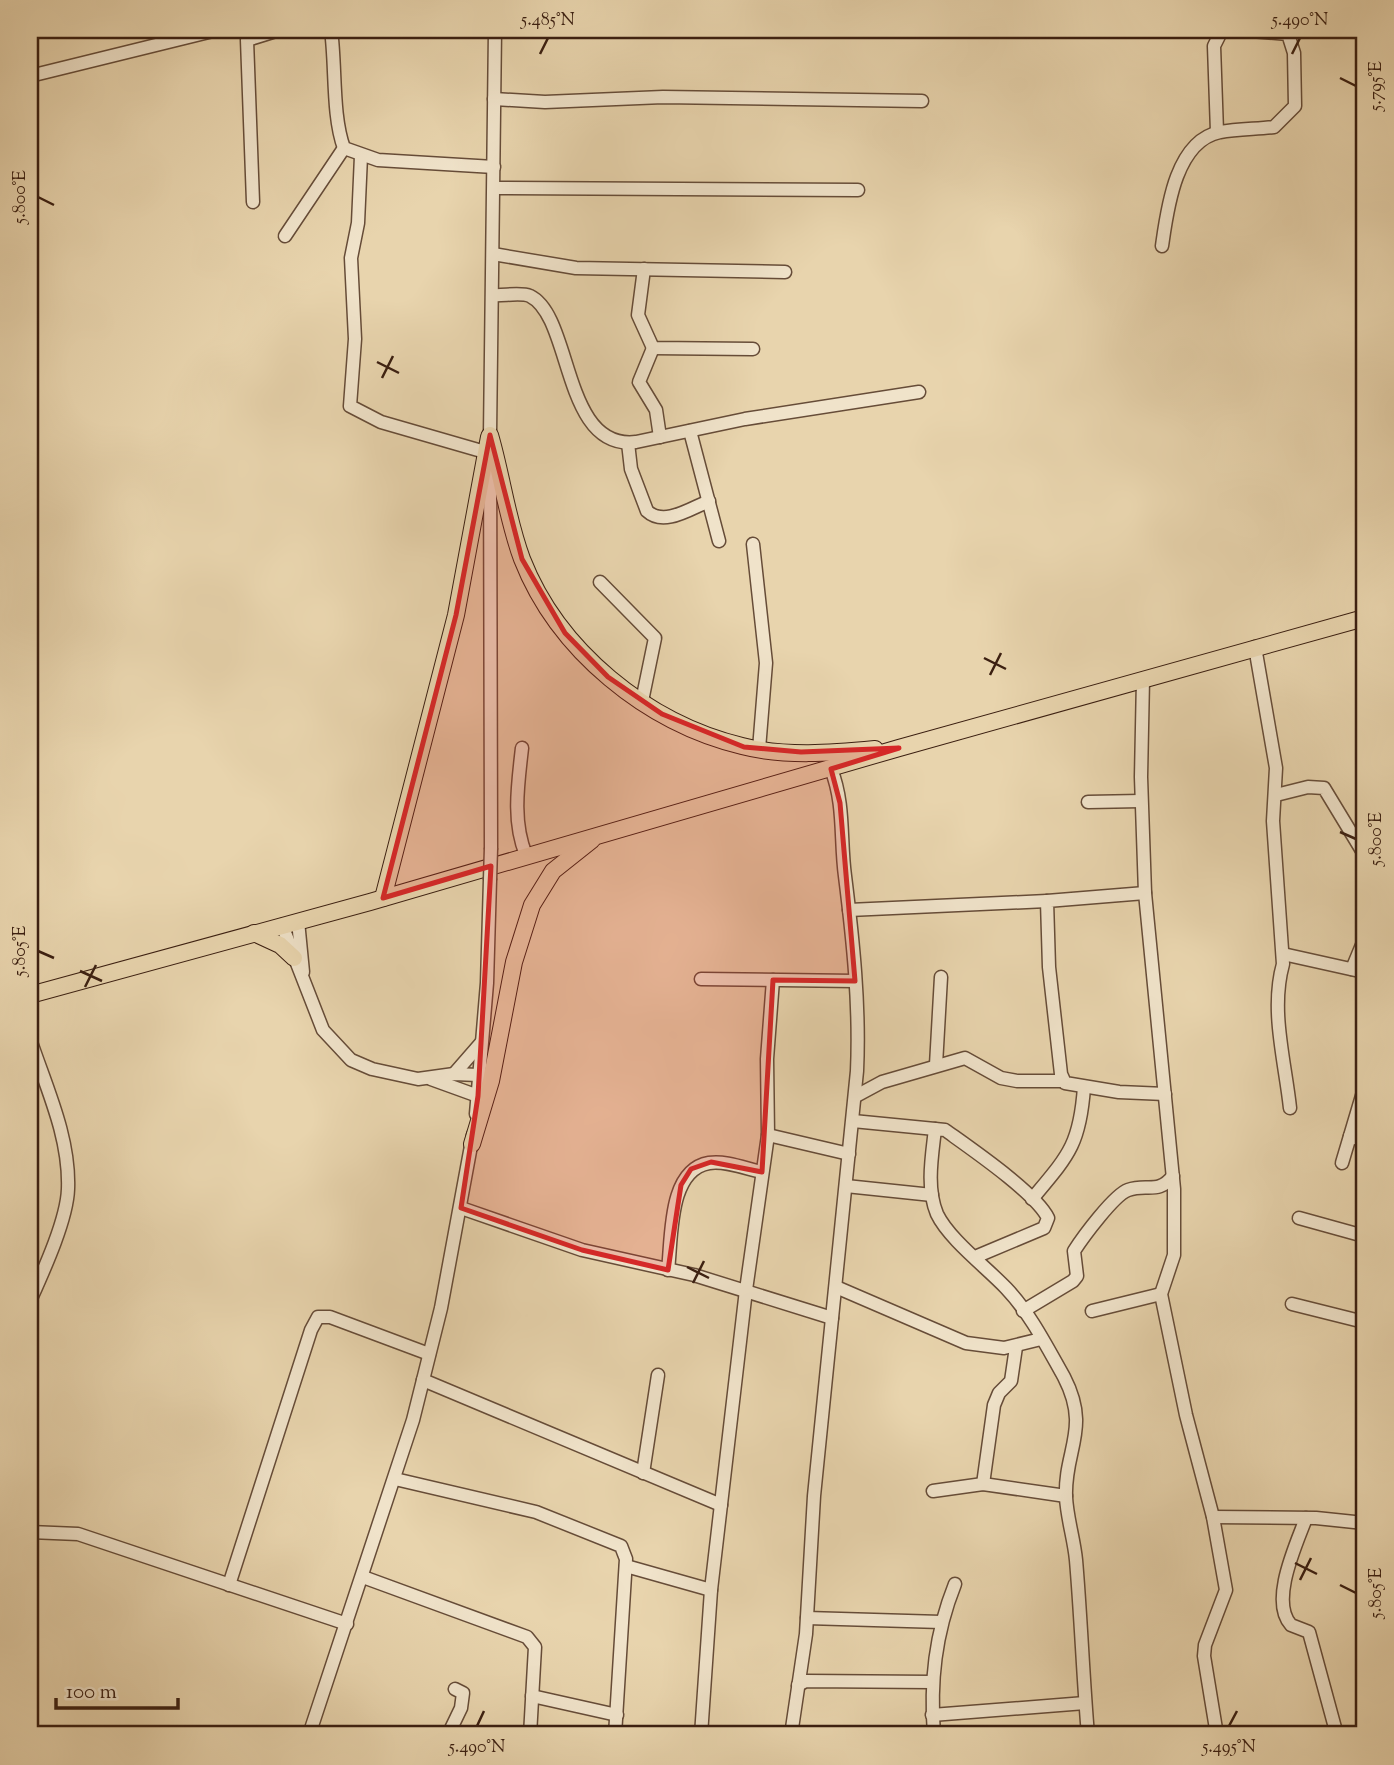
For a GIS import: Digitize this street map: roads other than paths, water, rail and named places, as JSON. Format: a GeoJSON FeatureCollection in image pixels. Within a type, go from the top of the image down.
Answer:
{"type":"FeatureCollection","features":[{"type":"Feature","properties":{"kind":"main road"},"geometry":{"type":"LineString","coordinates":[[383,898],[456,615],[490,435]]}},
{"type":"Feature","properties":{"kind":"main road"},"geometry":{"type":"LineString","coordinates":[[490,435],[522,559],[546,605],[582,652],[608,677],[642,701],[715,738],[760,749],[801,752],[899,748]]}},
{"type":"Feature","properties":{"kind":"main road"},"geometry":{"type":"LineString","coordinates":[[30,995],[383,898],[899,748],[1364,618]]}},
{"type":"Feature","properties":{"kind":"main road"},"geometry":{"type":"LineString","coordinates":[[472,1144],[491,1081],[514,962],[532,905],[553,871],[606,832]]}},
{"type":"Feature","properties":{"kind":"main road"},"geometry":{"type":"LineString","coordinates":[[254,933],[280,945],[294,958]]}},
{"type":"Feature","properties":{"kind":"street"},"geometry":{"type":"LineString","coordinates":[[30,76],[184,34],[218,30]]}},
{"type":"Feature","properties":{"kind":"street"},"geometry":{"type":"LineString","coordinates":[[253,202],[247,40],[279,30]]}},
{"type":"Feature","properties":{"kind":"street"},"geometry":{"type":"LineString","coordinates":[[331,30],[337,69],[338,130],[344,148],[361,156],[494,167]]}},
{"type":"Feature","properties":{"kind":"street"},"geometry":{"type":"LineString","coordinates":[[309,1735],[395,1479],[423,1380],[461,1208],[478,1096],[491,848],[490,435],[495,30]]}},
{"type":"Feature","properties":{"kind":"street"},"geometry":{"type":"LineString","coordinates":[[1217,132],[1214,46],[1222,30]]}},
{"type":"Feature","properties":{"kind":"street"},"geometry":{"type":"LineString","coordinates":[[1162,246],[1171,188],[1192,149],[1217,132],[1274,127],[1295,106],[1294,53],[1288,34],[1238,30]]}},
{"type":"Feature","properties":{"kind":"street"},"geometry":{"type":"LineString","coordinates":[[495,99],[545,102],[663,97],[922,102]]}},
{"type":"Feature","properties":{"kind":"street"},"geometry":{"type":"LineString","coordinates":[[285,236],[344,148]]}},
{"type":"Feature","properties":{"kind":"street"},"geometry":{"type":"LineString","coordinates":[[361,156],[358,223],[351,258],[355,339],[351,406],[381,422],[485,452]]}},
{"type":"Feature","properties":{"kind":"street"},"geometry":{"type":"LineString","coordinates":[[494,188],[858,190]]}},
{"type":"Feature","properties":{"kind":"street"},"geometry":{"type":"LineString","coordinates":[[493,254],[576,268],[785,272]]}},
{"type":"Feature","properties":{"kind":"street"},"geometry":{"type":"LineString","coordinates":[[643,269],[638,315],[653,348],[639,382],[656,410],[660,437]]}},
{"type":"Feature","properties":{"kind":"street"},"geometry":{"type":"LineString","coordinates":[[493,295],[525,294],[538,302],[585,413],[599,430],[628,443],[746,419],[919,392]]}},
{"type":"Feature","properties":{"kind":"street"},"geometry":{"type":"LineString","coordinates":[[653,348],[753,349]]}},
{"type":"Feature","properties":{"kind":"street"},"geometry":{"type":"LineString","coordinates":[[690,431],[719,541]]}},
{"type":"Feature","properties":{"kind":"street"},"geometry":{"type":"LineString","coordinates":[[628,443],[631,469],[647,511],[652,516],[667,517],[709,500]]}},
{"type":"Feature","properties":{"kind":"street"},"geometry":{"type":"LineString","coordinates":[[753,544],[766,663],[760,749]]}},
{"type":"Feature","properties":{"kind":"street"},"geometry":{"type":"LineString","coordinates":[[600,582],[655,638],[642,701]]}},
{"type":"Feature","properties":{"kind":"street"},"geometry":{"type":"LineString","coordinates":[[1255,647],[1271,731],[1276,795],[1273,821],[1283,954],[1278,1008],[1290,1108]]}},
{"type":"Feature","properties":{"kind":"street"},"geometry":{"type":"LineString","coordinates":[[1143,679],[1141,801],[1145,893],[1173,1177],[1174,1255],[1161,1294],[1186,1415],[1213,1517],[1226,1590],[1205,1645],[1204,1656],[1217,1735]]}},
{"type":"Feature","properties":{"kind":"street"},"geometry":{"type":"LineString","coordinates":[[523,748],[517,803],[519,837],[526,855]]}},
{"type":"Feature","properties":{"kind":"street"},"geometry":{"type":"LineString","coordinates":[[791,1735],[807,1618],[814,1496],[856,1096],[858,1038],[855,981],[840,803],[831,769]]}},
{"type":"Feature","properties":{"kind":"street"},"geometry":{"type":"LineString","coordinates":[[1276,795],[1308,787],[1324,788],[1364,854]]}},
{"type":"Feature","properties":{"kind":"street"},"geometry":{"type":"LineString","coordinates":[[1088,802],[1141,801]]}},
{"type":"Feature","properties":{"kind":"street"},"geometry":{"type":"LineString","coordinates":[[849,910],[1047,901],[1145,893]]}},
{"type":"Feature","properties":{"kind":"street"},"geometry":{"type":"LineString","coordinates":[[1047,901],[1049,967],[1062,1080]]}},
{"type":"Feature","properties":{"kind":"street"},"geometry":{"type":"LineString","coordinates":[[290,923],[303,975],[323,1030],[351,1060],[394,1075],[430,1079],[478,1096]]}},
{"type":"Feature","properties":{"kind":"street"},"geometry":{"type":"LineString","coordinates":[[290,923],[294,958],[303,975]]}},
{"type":"Feature","properties":{"kind":"street"},"geometry":{"type":"LineString","coordinates":[[1283,954],[1358,970],[1364,940]]}},
{"type":"Feature","properties":{"kind":"street"},"geometry":{"type":"LineString","coordinates":[[936,1065],[942,977]]}},
{"type":"Feature","properties":{"kind":"street"},"geometry":{"type":"LineString","coordinates":[[701,979],[855,981]]}},
{"type":"Feature","properties":{"kind":"street"},"geometry":{"type":"LineString","coordinates":[[701,1735],[711,1590],[746,1290],[768,1135],[767,1059],[773,979]]}},
{"type":"Feature","properties":{"kind":"street"},"geometry":{"type":"LineString","coordinates":[[30,1039],[64,1137],[68,1191],[61,1218],[30,1301]]}},
{"type":"Feature","properties":{"kind":"street"},"geometry":{"type":"LineString","coordinates":[[454,1074],[482,1043]]}},
{"type":"Feature","properties":{"kind":"street"},"geometry":{"type":"LineString","coordinates":[[856,1096],[882,1082],[965,1058],[1000,1078],[1017,1081],[1062,1080],[1084,1087],[1166,1094]]}},
{"type":"Feature","properties":{"kind":"street"},"geometry":{"type":"LineString","coordinates":[[430,1079],[454,1074],[478,1075]]}},
{"type":"Feature","properties":{"kind":"street"},"geometry":{"type":"LineString","coordinates":[[1032,1199],[1068,1157],[1077,1139],[1084,1087]]}},
{"type":"Feature","properties":{"kind":"street"},"geometry":{"type":"LineString","coordinates":[[1342,1163],[1364,1089]]}},
{"type":"Feature","properties":{"kind":"street"},"geometry":{"type":"LineString","coordinates":[[853,1121],[945,1130],[1032,1199],[1048,1218],[1044,1228],[975,1257]]}},
{"type":"Feature","properties":{"kind":"street"},"geometry":{"type":"LineString","coordinates":[[935,1129],[932,1195],[943,1223],[1024,1311],[1065,1379],[1076,1415],[1077,1429],[1066,1496],[1076,1561],[1088,1735]]}},
{"type":"Feature","properties":{"kind":"street"},"geometry":{"type":"LineString","coordinates":[[768,1135],[849,1154]]}},
{"type":"Feature","properties":{"kind":"street"},"geometry":{"type":"LineString","coordinates":[[1350,1136],[1364,1142]]}},
{"type":"Feature","properties":{"kind":"street"},"geometry":{"type":"LineString","coordinates":[[668,1270],[681,1185],[691,1169],[712,1162],[762,1172]]}},
{"type":"Feature","properties":{"kind":"street"},"geometry":{"type":"LineString","coordinates":[[1024,1311],[1073,1281],[1077,1276],[1074,1251],[1114,1200],[1128,1190],[1155,1190],[1165,1186],[1173,1177]]}},
{"type":"Feature","properties":{"kind":"street"},"geometry":{"type":"LineString","coordinates":[[846,1186],[932,1195]]}},
{"type":"Feature","properties":{"kind":"street"},"geometry":{"type":"LineString","coordinates":[[461,1208],[582,1250],[746,1290],[832,1318]]}},
{"type":"Feature","properties":{"kind":"street"},"geometry":{"type":"LineString","coordinates":[[1299,1219],[1364,1236]]}},
{"type":"Feature","properties":{"kind":"street"},"geometry":{"type":"LineString","coordinates":[[836,1287],[967,1343],[1016,1347],[1041,1339]]}},
{"type":"Feature","properties":{"kind":"street"},"geometry":{"type":"LineString","coordinates":[[1092,1311],[1161,1294]]}},
{"type":"Feature","properties":{"kind":"street"},"geometry":{"type":"LineString","coordinates":[[1292,1304],[1364,1322]]}},
{"type":"Feature","properties":{"kind":"street"},"geometry":{"type":"LineString","coordinates":[[229,1585],[311,1330],[318,1317],[330,1317],[429,1353]]}},
{"type":"Feature","properties":{"kind":"street"},"geometry":{"type":"LineString","coordinates":[[983,1484],[994,1405],[999,1393],[1010,1381],[1016,1347]]}},
{"type":"Feature","properties":{"kind":"street"},"geometry":{"type":"LineString","coordinates":[[643,1472],[658,1375]]}},
{"type":"Feature","properties":{"kind":"street"},"geometry":{"type":"LineString","coordinates":[[423,1380],[721,1505]]}},
{"type":"Feature","properties":{"kind":"street"},"geometry":{"type":"LineString","coordinates":[[395,1479],[536,1511],[621,1546],[626,1551],[615,1735]]}},
{"type":"Feature","properties":{"kind":"street"},"geometry":{"type":"LineString","coordinates":[[933,1491],[983,1484],[1066,1496]]}},
{"type":"Feature","properties":{"kind":"street"},"geometry":{"type":"LineString","coordinates":[[1213,1517],[1306,1518],[1364,1523]]}},
{"type":"Feature","properties":{"kind":"street"},"geometry":{"type":"LineString","coordinates":[[1306,1518],[1288,1566],[1283,1591],[1285,1614],[1291,1625],[1309,1632],[1337,1735]]}},
{"type":"Feature","properties":{"kind":"street"},"geometry":{"type":"LineString","coordinates":[[30,1532],[78,1534],[346,1624]]}},
{"type":"Feature","properties":{"kind":"street"},"geometry":{"type":"LineString","coordinates":[[625,1566],[711,1590]]}},
{"type":"Feature","properties":{"kind":"street"},"geometry":{"type":"LineString","coordinates":[[363,1577],[527,1637],[535,1647],[530,1735]]}},
{"type":"Feature","properties":{"kind":"street"},"geometry":{"type":"LineString","coordinates":[[934,1735],[932,1682],[941,1622],[955,1584]]}},
{"type":"Feature","properties":{"kind":"street"},"geometry":{"type":"LineString","coordinates":[[807,1618],[941,1622]]}},
{"type":"Feature","properties":{"kind":"street"},"geometry":{"type":"LineString","coordinates":[[798,1685],[806,1681],[932,1682]]}},
{"type":"Feature","properties":{"kind":"street"},"geometry":{"type":"LineString","coordinates":[[448,1735],[464,1697],[455,1689]]}},
{"type":"Feature","properties":{"kind":"street"},"geometry":{"type":"LineString","coordinates":[[532,1696],[617,1714]]}},
{"type":"Feature","properties":{"kind":"street"},"geometry":{"type":"LineString","coordinates":[[933,1715],[1085,1703]]}}]}
